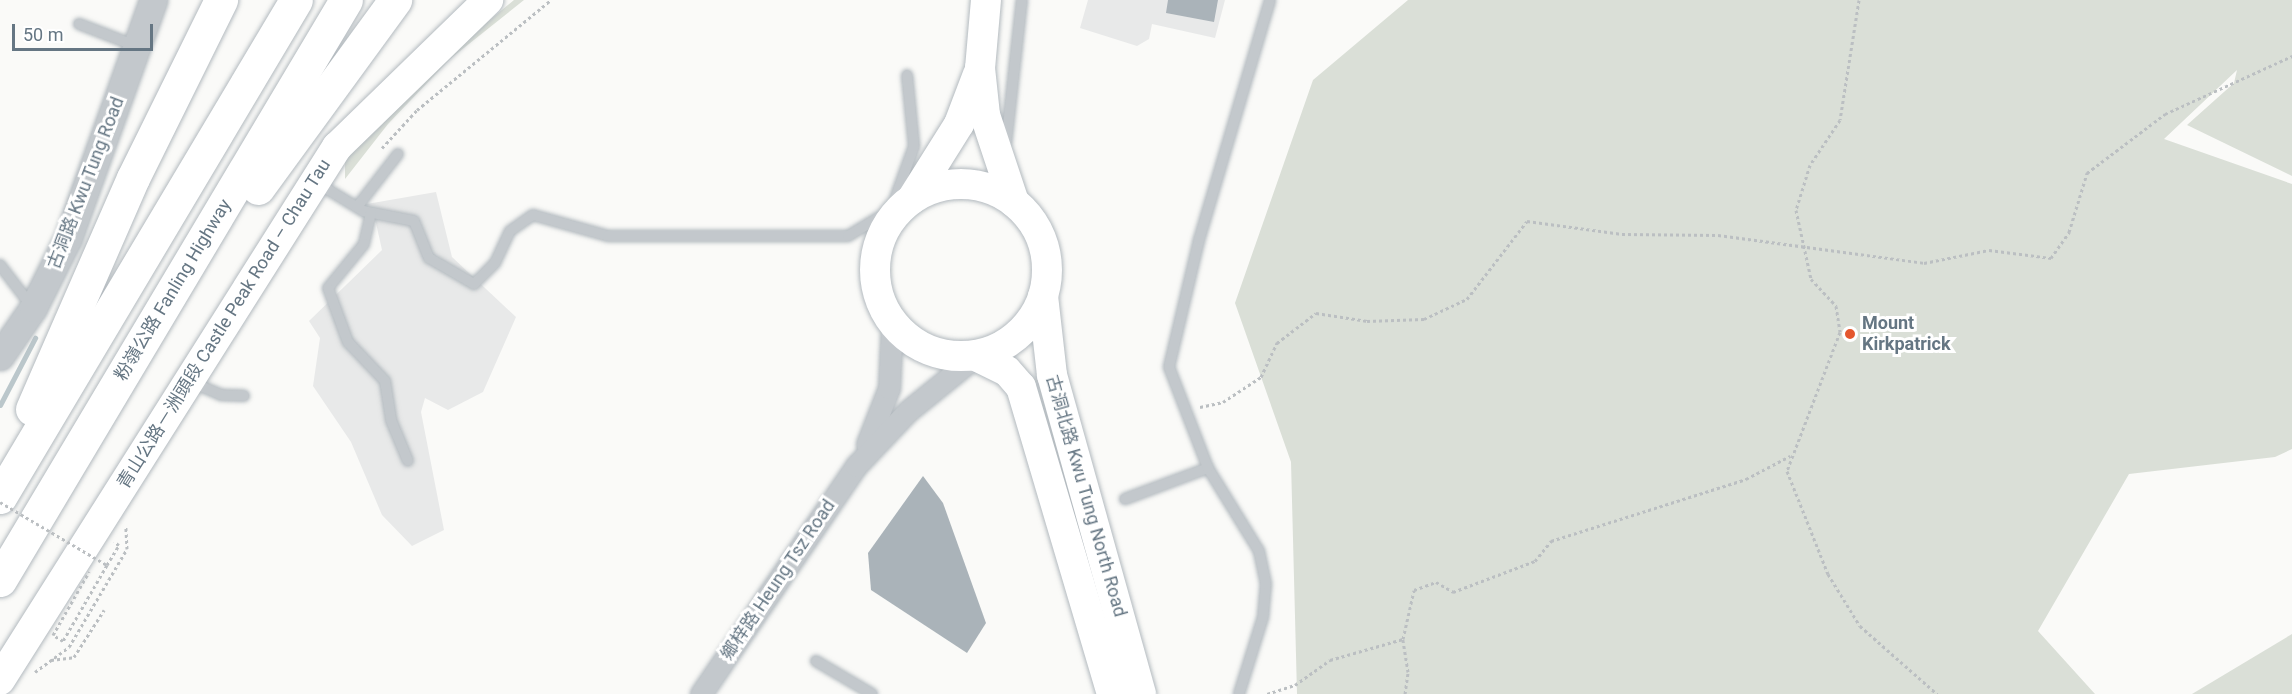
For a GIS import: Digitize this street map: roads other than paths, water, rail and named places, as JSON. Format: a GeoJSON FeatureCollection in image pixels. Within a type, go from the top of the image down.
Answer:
{"type":"FeatureCollection","features":[{"type":"Feature","properties":{"kind":"highway"},"geometry":{"type":"LineString","coordinates":[[0,482],[133,178],[222,0]]}},
{"type":"Feature","properties":{"kind":"highway"},"geometry":{"type":"LineString","coordinates":[[0,497],[296,0]]}},
{"type":"Feature","properties":{"kind":"highway","name":"粉嶺公路 Fanling Highway"},"geometry":{"type":"LineString","coordinates":[[0,580],[346,0]]}},
{"type":"Feature","properties":{"kind":"highway"},"geometry":{"type":"LineString","coordinates":[[42,508],[306,116],[395,0]]}},
{"type":"Feature","properties":{"kind":"main road","name":"青山公路－洲頭段 Castle Peak Road – Chau Tau"},"geometry":{"type":"LineString","coordinates":[[0,680],[315,181],[373,108],[488,0]]}},
{"type":"Feature","properties":{"kind":"main road","name":"古洞北路 Kwu Tung North Road"},"geometry":{"type":"LineString","coordinates":[[986,0],[980,68],[991,145],[1014,202],[1040,234],[1047,275],[1044,296],[1052,375],[1141,694]]}},
{"type":"Feature","properties":{"kind":"main road","name":"古洞北路 Kwu Tung North Road"},"geometry":{"type":"LineString","coordinates":[[980,68],[960,124],[912,199],[895,215],[877,249],[875,280],[892,322],[927,351],[976,356],[1007,371],[1021,387],[1112,694]]}},
{"type":"Feature","properties":{"kind":"main road","name":"古洞北路 Kwu Tung North Road"},"geometry":{"type":"LineString","coordinates":[[912,199],[956,184],[996,191],[1014,202]]}},
{"type":"Feature","properties":{"kind":"main road","name":"古洞北路 Kwu Tung North Road"},"geometry":{"type":"LineString","coordinates":[[976,356],[1019,335],[1044,296]]}},
{"type":"Feature","properties":{"kind":"street","name":"古洞路 Kwu Tung Road"},"geometry":{"type":"LineString","coordinates":[[0,356],[33,308],[76,219],[153,0]]}},
{"type":"Feature","properties":{"kind":"street","name":"鄉梓路 Heung Tsz Road"},"geometry":{"type":"LineString","coordinates":[[701,694],[856,466],[884,410],[892,322]]}},
{"type":"Feature","properties":{"kind":"street","name":"鄉梓路 Heung Tsz Road"},"geometry":{"type":"LineString","coordinates":[[856,466],[908,411],[976,356]]}},
{"type":"Feature","properties":{"kind":"lane"},"geometry":{"type":"LineString","coordinates":[[1006,144],[1022,0]]}},
{"type":"Feature","properties":{"kind":"lane"},"geometry":{"type":"LineString","coordinates":[[1239,694],[1263,617],[1266,584],[1259,551],[1208,468],[1184,411],[1169,367],[1174,338],[1270,0]]}},
{"type":"Feature","properties":{"kind":"lane"},"geometry":{"type":"LineString","coordinates":[[80,24],[137,46]]}},
{"type":"Feature","properties":{"kind":"lane"},"geometry":{"type":"LineString","coordinates":[[315,181],[371,213],[414,221],[429,258],[474,284],[495,263],[510,231],[533,215],[608,236],[848,236],[891,210],[914,146],[907,75]]}},
{"type":"Feature","properties":{"kind":"lane"},"geometry":{"type":"LineString","coordinates":[[357,207],[398,154]]}},
{"type":"Feature","properties":{"kind":"lane"},"geometry":{"type":"LineString","coordinates":[[371,213],[364,244],[328,288],[348,342],[385,381],[391,420],[408,461]]}},
{"type":"Feature","properties":{"kind":"lane"},"geometry":{"type":"LineString","coordinates":[[0,265],[33,308]]}},
{"type":"Feature","properties":{"kind":"lane"},"geometry":{"type":"LineString","coordinates":[[188,380],[220,395],[244,396]]}},
{"type":"Feature","properties":{"kind":"lane"},"geometry":{"type":"LineString","coordinates":[[1125,499],[1208,468]]}},
{"type":"Feature","properties":{"kind":"lane"},"geometry":{"type":"LineString","coordinates":[[816,661],[872,694]]}},
{"type":"Feature","properties":{"kind":"waterway"},"geometry":{"type":"LineString","coordinates":[[0,405],[35,338]]}},
{"type":"Feature","properties":{"kind":"place","name":"Mount Kirkpatrick"},"geometry":{"type":"Point","coordinates":[1850,334]}}]}
